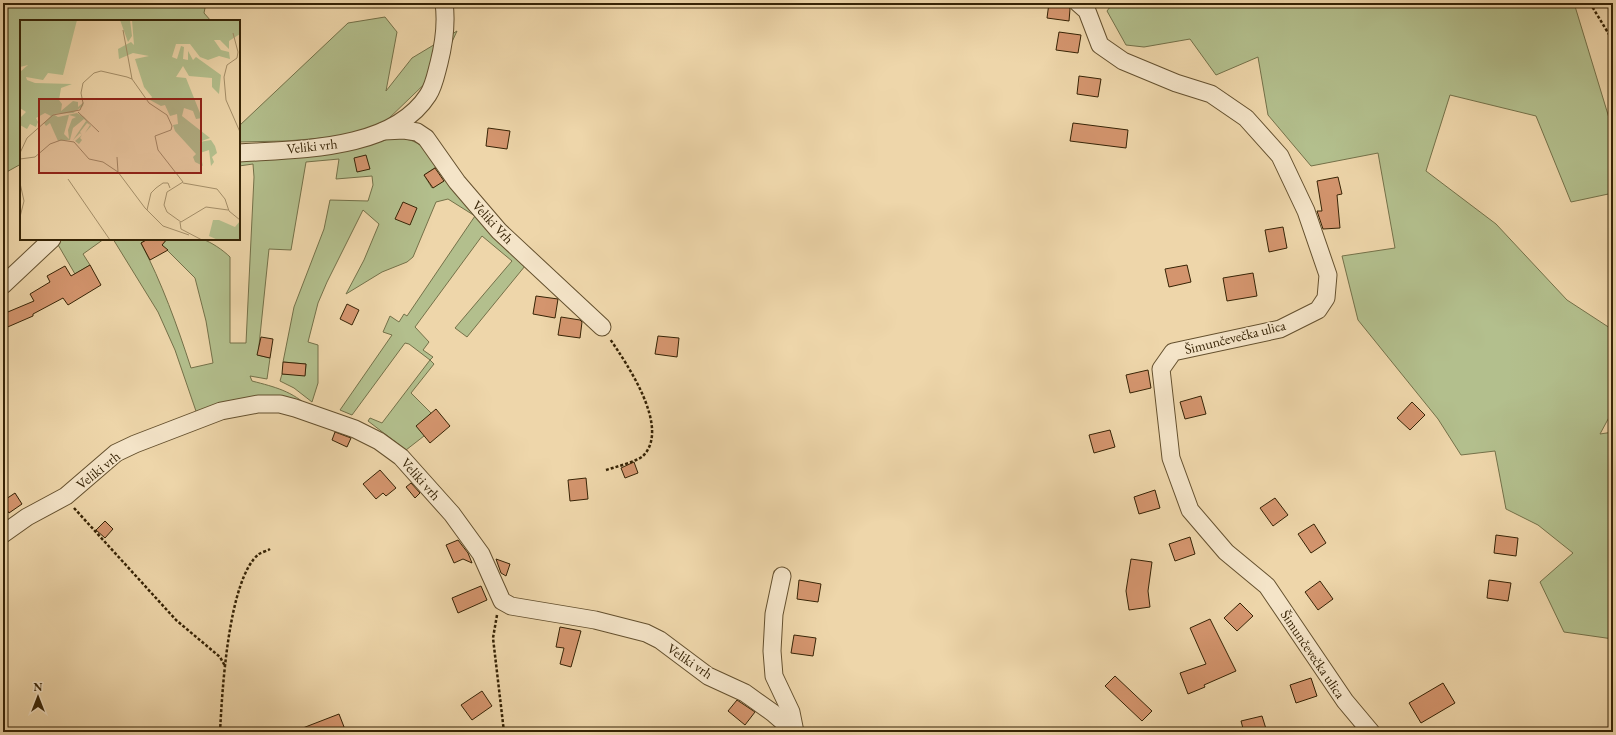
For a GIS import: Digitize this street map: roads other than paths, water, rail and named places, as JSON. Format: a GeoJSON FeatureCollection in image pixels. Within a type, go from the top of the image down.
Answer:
{"type":"FeatureCollection","features":[{"type":"Feature","properties":{"kind":"street"},"geometry":{"type":"LineString","coordinates":[[384,131],[414,112],[428,95],[434,83],[444,43],[446,22],[444,3]]}},
{"type":"Feature","properties":{"kind":"street","name":"Šimunčevečka ulica"},"geometry":{"type":"LineString","coordinates":[[1078,3],[1087,11],[1100,45],[1123,61],[1176,83],[1211,94],[1246,118],[1280,156],[1306,211],[1328,275],[1326,298],[1318,310],[1280,329],[1173,352],[1160,370],[1163,401],[1171,458],[1190,510],[1226,552],[1267,586],[1345,701],[1371,732]]}},
{"type":"Feature","properties":{"kind":"street","name":"Veliki Vrh"},"geometry":{"type":"LineString","coordinates":[[384,131],[404,130],[417,132],[426,138],[457,182],[499,231],[602,327]]}},
{"type":"Feature","properties":{"kind":"street","name":"Veliki vrh"},"geometry":{"type":"LineString","coordinates":[[240,153],[319,147],[369,138],[384,131]]}},
{"type":"Feature","properties":{"kind":"street"},"geometry":{"type":"LineString","coordinates":[[3,285],[51,240]]}},
{"type":"Feature","properties":{"kind":"street","name":"Veliki vrh"},"geometry":{"type":"LineString","coordinates":[[3,534],[27,517],[66,496],[116,453],[172,429],[238,407],[258,404],[280,404],[355,429],[379,441],[401,456],[452,514],[481,554],[504,602],[511,606],[595,620],[646,633],[660,640],[708,676],[745,693],[773,713],[795,732]]}},
{"type":"Feature","properties":{"kind":"street"},"geometry":{"type":"LineString","coordinates":[[782,576],[774,614],[772,657],[774,676],[791,712],[795,732]]}}]}
